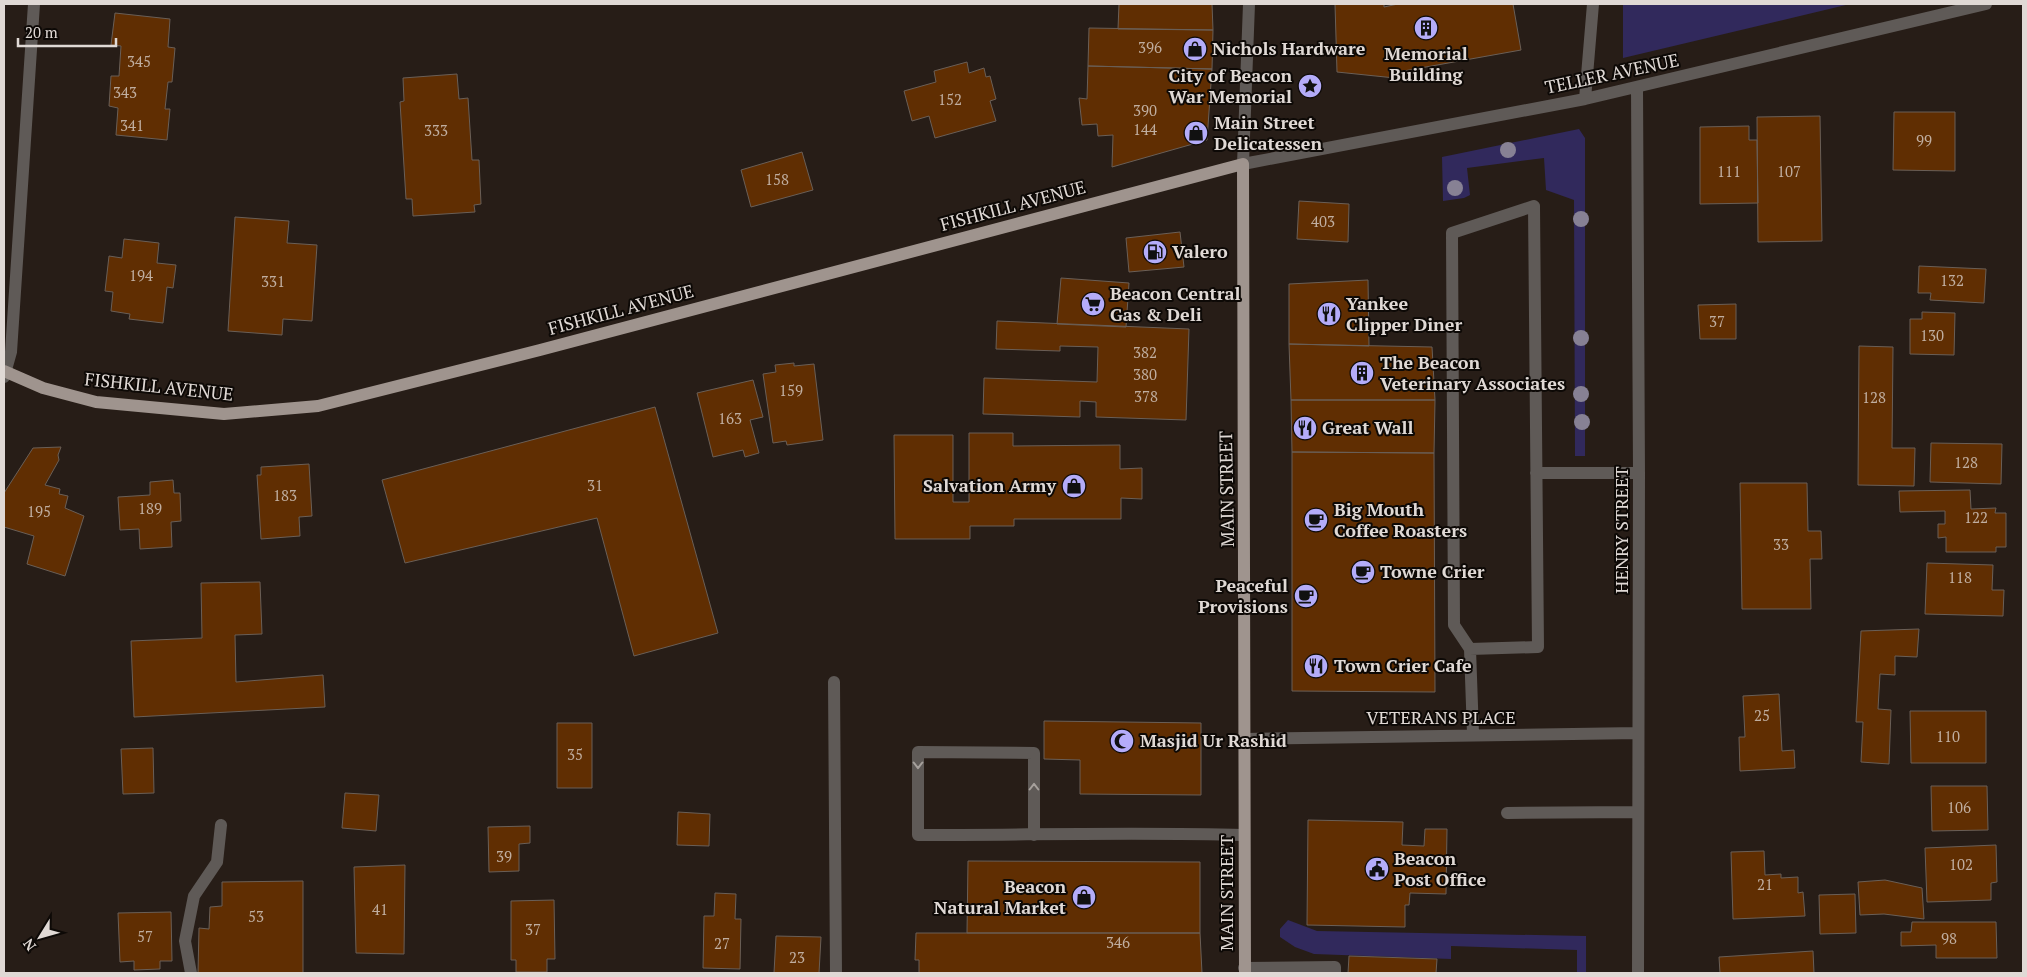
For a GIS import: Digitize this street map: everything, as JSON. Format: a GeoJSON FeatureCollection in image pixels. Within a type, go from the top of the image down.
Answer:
{"type":"FeatureCollection","features":[{"type":"Feature","properties":{"kind":"main road","name":"FISHKILL AVENUE"},"geometry":{"type":"LineString","coordinates":[[4,373],[43,388],[96,402],[224,414],[318,406],[540,350],[1243,164]]}},
{"type":"Feature","properties":{"kind":"main road","name":"MAIN STREET"},"geometry":{"type":"LineString","coordinates":[[1243,164],[1245,971]]}},
{"type":"Feature","properties":{"kind":"street"},"geometry":{"type":"LineString","coordinates":[[4,373],[11,352],[34,4]]}},
{"type":"Feature","properties":{"kind":"street","name":"MAIN STREET"},"geometry":{"type":"LineString","coordinates":[[1243,164],[1249,4]]}},
{"type":"Feature","properties":{"kind":"street"},"geometry":{"type":"LineString","coordinates":[[1585,99],[1593,4]]}},
{"type":"Feature","properties":{"kind":"street","name":"TELLER AVENUE"},"geometry":{"type":"LineString","coordinates":[[1243,164],[1637,88],[1986,4]]}},
{"type":"Feature","properties":{"kind":"street","name":"HENRY STREET"},"geometry":{"type":"LineString","coordinates":[[1637,88],[1639,473],[1638,973]]}},
{"type":"Feature","properties":{"kind":"street"},"geometry":{"type":"LineString","coordinates":[[1470,649],[1538,647],[1534,206],[1452,233],[1454,625],[1470,649],[1473,734]]}},
{"type":"Feature","properties":{"kind":"street"},"geometry":{"type":"LineString","coordinates":[[1536,473],[1639,473]]}},
{"type":"Feature","properties":{"kind":"street"},"geometry":{"type":"LineString","coordinates":[[834,682],[836,973]]}},
{"type":"Feature","properties":{"kind":"street","name":"VETERANS PLACE"},"geometry":{"type":"LineString","coordinates":[[1245,739],[1473,734],[1638,733]]}},
{"type":"Feature","properties":{"kind":"street"},"geometry":{"type":"LineString","coordinates":[[1034,835],[1034,753],[918,752],[918,835],[1034,835],[1244,835]]}},
{"type":"Feature","properties":{"kind":"street"},"geometry":{"type":"LineString","coordinates":[[1507,813],[1638,812]]}},
{"type":"Feature","properties":{"kind":"street"},"geometry":{"type":"LineString","coordinates":[[191,973],[185,941],[194,896],[217,862],[221,825]]}},
{"type":"Feature","properties":{"kind":"street"},"geometry":{"type":"LineString","coordinates":[[1245,971],[1315,970],[1335,967],[1335,973]]}},
{"type":"Feature","properties":{"kind":"shaded area"},"geometry":{"type":"Polygon","coordinates":[[[1623,4],[1850,4],[1623,58],[1623,4]]]}},
{"type":"Feature","properties":{"kind":"shaded area"},"geometry":{"type":"Polygon","coordinates":[[[1579,129],[1585,138],[1585,456],[1575,456],[1574,200],[1546,190],[1544,158],[1467,168],[1470,195],[1464,198],[1443,201],[1442,157],[1579,129]]]}},
{"type":"Feature","properties":{"kind":"shaded area"},"geometry":{"type":"Polygon","coordinates":[[[1288,920],[1317,931],[1586,936],[1586,973],[1577,973],[1577,950],[1451,946],[1451,959],[1314,954],[1295,947],[1280,937],[1280,929],[1288,920]]]}},
{"type":"Feature","properties":{"kind":"building"},"geometry":{"type":"Polygon","coordinates":[[[1119,4],[1212,4],[1213,30],[1118,29],[1119,4]]]}},
{"type":"Feature","properties":{"kind":"building","name":"Memorial Building"},"geometry":{"type":"Polygon","coordinates":[[[1335,4],[1384,4],[1384,7],[1398,4],[1513,4],[1521,50],[1398,72],[1395,78],[1337,72],[1335,4]]]}},
{"type":"Feature","properties":{"kind":"building"},"geometry":{"type":"Polygon","coordinates":[[[115,13],[170,19],[168,47],[175,48],[172,82],[168,82],[165,109],[170,109],[167,140],[116,135],[118,108],[109,106],[111,76],[119,76],[121,46],[111,45],[115,13]]]}},
{"type":"Feature","properties":{"kind":"building"},"geometry":{"type":"Polygon","coordinates":[[[1089,28],[1213,30],[1212,69],[1088,66],[1089,28]]]}},
{"type":"Feature","properties":{"kind":"building"},"geometry":{"type":"Polygon","coordinates":[[[967,62],[969,73],[984,68],[986,77],[990,76],[996,99],[990,101],[996,121],[935,138],[929,116],[912,121],[904,91],[936,82],[934,71],[967,62]]]}},
{"type":"Feature","properties":{"kind":"building"},"geometry":{"type":"Polygon","coordinates":[[[1088,66],[1212,69],[1207,140],[1112,167],[1113,135],[1098,136],[1097,124],[1082,125],[1079,98],[1087,99],[1088,66]]]}},
{"type":"Feature","properties":{"kind":"building"},"geometry":{"type":"Polygon","coordinates":[[[457,74],[459,99],[468,98],[472,160],[479,160],[481,204],[474,205],[475,212],[413,216],[412,199],[406,199],[400,102],[404,101],[403,78],[457,74]]]}},
{"type":"Feature","properties":{"kind":"building"},"geometry":{"type":"Polygon","coordinates":[[[1894,112],[1955,112],[1955,171],[1893,170],[1894,112]]]}},
{"type":"Feature","properties":{"kind":"building"},"geometry":{"type":"Polygon","coordinates":[[[1820,116],[1822,241],[1758,242],[1757,117],[1820,116]]]}},
{"type":"Feature","properties":{"kind":"building"},"geometry":{"type":"Polygon","coordinates":[[[1749,126],[1749,140],[1757,140],[1758,203],[1700,204],[1700,127],[1749,126]]]}},
{"type":"Feature","properties":{"kind":"building"},"geometry":{"type":"Polygon","coordinates":[[[802,152],[813,190],[751,207],[741,170],[802,152]]]}},
{"type":"Feature","properties":{"kind":"building"},"geometry":{"type":"Polygon","coordinates":[[[1299,201],[1349,204],[1348,242],[1297,239],[1299,201]]]}},
{"type":"Feature","properties":{"kind":"building"},"geometry":{"type":"Polygon","coordinates":[[[235,217],[289,221],[287,243],[317,245],[312,321],[283,319],[282,335],[228,331],[235,217]]]}},
{"type":"Feature","properties":{"kind":"building","name":"Valero"},"geometry":{"type":"Polygon","coordinates":[[[1180,232],[1184,267],[1129,272],[1126,238],[1180,232]]]}},
{"type":"Feature","properties":{"kind":"building"},"geometry":{"type":"Polygon","coordinates":[[[124,239],[159,243],[157,263],[176,265],[173,288],[167,287],[163,323],[129,319],[130,314],[111,311],[113,292],[105,291],[109,256],[122,258],[124,239]]]}},
{"type":"Feature","properties":{"kind":"building"},"geometry":{"type":"Polygon","coordinates":[[[1919,266],[1986,269],[1984,303],[1930,300],[1931,293],[1918,293],[1919,266]]]}},
{"type":"Feature","properties":{"kind":"building","name":"Beacon Central Gas & Deli"},"geometry":{"type":"Polygon","coordinates":[[[1061,278],[1129,283],[1126,327],[1057,324],[1061,278]]]}},
{"type":"Feature","properties":{"kind":"building","name":"Yankee Clipper Diner"},"geometry":{"type":"Polygon","coordinates":[[[1368,280],[1369,346],[1289,344],[1289,284],[1368,280]]]}},
{"type":"Feature","properties":{"kind":"building"},"geometry":{"type":"Polygon","coordinates":[[[1736,304],[1736,339],[1700,339],[1698,305],[1736,304]]]}},
{"type":"Feature","properties":{"kind":"building"},"geometry":{"type":"Polygon","coordinates":[[[1922,312],[1955,313],[1954,355],[1910,354],[1910,319],[1922,319],[1922,312]]]}},
{"type":"Feature","properties":{"kind":"building"},"geometry":{"type":"Polygon","coordinates":[[[997,321],[1189,329],[1186,420],[1096,417],[1096,402],[1080,401],[1080,417],[983,414],[984,378],[1097,382],[1098,347],[1060,346],[1060,351],[996,349],[997,321]]]}},
{"type":"Feature","properties":{"kind":"building","name":"The Beacon Veterinary Associates"},"geometry":{"type":"Polygon","coordinates":[[[1289,344],[1432,347],[1435,400],[1291,400],[1289,344]]]}},
{"type":"Feature","properties":{"kind":"building"},"geometry":{"type":"Polygon","coordinates":[[[1859,346],[1893,347],[1892,448],[1915,448],[1914,486],[1858,485],[1859,346]]]}},
{"type":"Feature","properties":{"kind":"building"},"geometry":{"type":"Polygon","coordinates":[[[794,363],[794,366],[814,364],[823,440],[787,445],[786,441],[773,443],[763,374],[776,372],[775,365],[794,363]]]}},
{"type":"Feature","properties":{"kind":"building"},"geometry":{"type":"Polygon","coordinates":[[[753,380],[763,417],[750,420],[759,453],[745,457],[743,450],[713,457],[697,393],[753,380]]]}},
{"type":"Feature","properties":{"kind":"building"},"geometry":{"type":"Polygon","coordinates":[[[1291,400],[1435,400],[1434,453],[1292,452],[1291,400]]]}},
{"type":"Feature","properties":{"kind":"building"},"geometry":{"type":"Polygon","coordinates":[[[655,407],[718,633],[634,656],[597,518],[405,563],[382,480],[655,407]]]}},
{"type":"Feature","properties":{"kind":"building"},"geometry":{"type":"Polygon","coordinates":[[[969,433],[1013,433],[1013,446],[1120,445],[1120,469],[1142,468],[1142,499],[1121,498],[1121,519],[1014,519],[1014,526],[970,526],[970,539],[895,539],[894,435],[953,435],[953,502],[969,502],[969,433]]]}},
{"type":"Feature","properties":{"kind":"building"},"geometry":{"type":"Polygon","coordinates":[[[1931,443],[2002,444],[2001,484],[1930,482],[1931,443]]]}},
{"type":"Feature","properties":{"kind":"building"},"geometry":{"type":"Polygon","coordinates":[[[61,447],[58,455],[59,460],[45,485],[60,489],[59,494],[68,496],[65,508],[84,516],[65,576],[27,564],[34,536],[4,527],[4,493],[33,448],[61,447]]]}},
{"type":"Feature","properties":{"kind":"building","name":"Towne Crier"},"geometry":{"type":"Polygon","coordinates":[[[1292,452],[1434,453],[1435,692],[1292,691],[1292,452]]]}},
{"type":"Feature","properties":{"kind":"building"},"geometry":{"type":"Polygon","coordinates":[[[309,464],[312,516],[299,517],[300,536],[261,539],[257,475],[261,475],[261,467],[309,464]]]}},
{"type":"Feature","properties":{"kind":"building"},"geometry":{"type":"Polygon","coordinates":[[[173,480],[174,493],[180,493],[181,521],[171,522],[172,547],[140,549],[139,529],[120,530],[118,497],[150,495],[150,482],[173,480]]]}},
{"type":"Feature","properties":{"kind":"building"},"geometry":{"type":"Polygon","coordinates":[[[1740,483],[1807,483],[1808,531],[1821,531],[1822,559],[1810,559],[1811,609],[1742,609],[1740,483]]]}},
{"type":"Feature","properties":{"kind":"building"},"geometry":{"type":"Polygon","coordinates":[[[1970,490],[1971,509],[1996,508],[1995,513],[2006,513],[2006,547],[1996,547],[1996,552],[1946,552],[1946,537],[1938,538],[1938,524],[1945,524],[1945,511],[1900,512],[1899,491],[1970,490]]]}},
{"type":"Feature","properties":{"kind":"building"},"geometry":{"type":"Polygon","coordinates":[[[1927,563],[1993,565],[1992,590],[2004,590],[2003,616],[1925,614],[1927,563]]]}},
{"type":"Feature","properties":{"kind":"building"},"geometry":{"type":"Polygon","coordinates":[[[260,582],[262,634],[235,635],[236,682],[323,675],[325,707],[134,717],[131,641],[202,638],[201,583],[260,582]]]}},
{"type":"Feature","properties":{"kind":"building"},"geometry":{"type":"Polygon","coordinates":[[[1919,629],[1917,657],[1895,656],[1895,675],[1880,674],[1878,709],[1891,710],[1889,764],[1861,762],[1863,722],[1856,722],[1861,631],[1919,629]]]}},
{"type":"Feature","properties":{"kind":"building"},"geometry":{"type":"Polygon","coordinates":[[[1779,694],[1782,751],[1794,750],[1795,768],[1740,771],[1739,737],[1745,737],[1743,696],[1779,694]]]}},
{"type":"Feature","properties":{"kind":"building"},"geometry":{"type":"Polygon","coordinates":[[[1910,711],[1986,711],[1986,763],[1911,763],[1910,711]]]}},
{"type":"Feature","properties":{"kind":"building","name":"Masjid Ur Rashid"},"geometry":{"type":"Polygon","coordinates":[[[1044,721],[1201,723],[1201,795],[1080,794],[1080,760],[1044,759],[1044,721]]]}},
{"type":"Feature","properties":{"kind":"building"},"geometry":{"type":"Polygon","coordinates":[[[557,723],[592,723],[592,788],[557,788],[557,723]]]}},
{"type":"Feature","properties":{"kind":"building"},"geometry":{"type":"Polygon","coordinates":[[[153,748],[154,793],[123,794],[121,749],[153,748]]]}},
{"type":"Feature","properties":{"kind":"building"},"geometry":{"type":"Polygon","coordinates":[[[1931,786],[1987,786],[1988,830],[1932,831],[1931,786]]]}},
{"type":"Feature","properties":{"kind":"building"},"geometry":{"type":"Polygon","coordinates":[[[345,793],[379,795],[376,831],[342,828],[345,793]]]}},
{"type":"Feature","properties":{"kind":"building"},"geometry":{"type":"Polygon","coordinates":[[[678,812],[710,814],[709,846],[677,845],[678,812]]]}},
{"type":"Feature","properties":{"kind":"building","name":"Beacon Post Office"},"geometry":{"type":"Polygon","coordinates":[[[1308,820],[1403,822],[1402,845],[1424,846],[1425,829],[1447,829],[1446,894],[1410,893],[1409,905],[1405,905],[1405,927],[1307,925],[1308,820]]]}},
{"type":"Feature","properties":{"kind":"building"},"geometry":{"type":"Polygon","coordinates":[[[530,826],[530,843],[519,844],[519,871],[489,872],[488,827],[530,826]]]}},
{"type":"Feature","properties":{"kind":"building"},"geometry":{"type":"Polygon","coordinates":[[[1996,845],[1997,882],[1991,883],[1991,900],[1927,902],[1925,848],[1996,845]]]}},
{"type":"Feature","properties":{"kind":"building"},"geometry":{"type":"Polygon","coordinates":[[[1764,851],[1765,875],[1781,874],[1781,878],[1798,877],[1798,893],[1803,892],[1805,916],[1733,919],[1731,852],[1764,851]]]}},
{"type":"Feature","properties":{"kind":"building","name":"Beacon Natural Market"},"geometry":{"type":"Polygon","coordinates":[[[968,861],[1200,862],[1200,933],[967,933],[968,861]]]}},
{"type":"Feature","properties":{"kind":"building"},"geometry":{"type":"Polygon","coordinates":[[[405,865],[404,954],[356,953],[354,867],[405,865]]]}},
{"type":"Feature","properties":{"kind":"building"},"geometry":{"type":"Polygon","coordinates":[[[1885,880],[1922,888],[1924,919],[1884,914],[1860,915],[1858,882],[1885,880]]]}},
{"type":"Feature","properties":{"kind":"building"},"geometry":{"type":"Polygon","coordinates":[[[303,881],[303,973],[198,973],[199,928],[209,929],[210,907],[222,906],[222,882],[303,881]]]}},
{"type":"Feature","properties":{"kind":"building"},"geometry":{"type":"Polygon","coordinates":[[[715,893],[736,894],[735,919],[741,919],[740,969],[703,968],[704,916],[714,916],[715,893]]]}},
{"type":"Feature","properties":{"kind":"building"},"geometry":{"type":"Polygon","coordinates":[[[1855,894],[1856,933],[1820,934],[1819,895],[1855,894]]]}},
{"type":"Feature","properties":{"kind":"building"},"geometry":{"type":"Polygon","coordinates":[[[554,900],[555,959],[547,959],[547,972],[516,972],[516,960],[511,960],[511,901],[554,900]]]}},
{"type":"Feature","properties":{"kind":"building"},"geometry":{"type":"Polygon","coordinates":[[[171,912],[172,961],[160,961],[160,969],[134,970],[134,961],[120,962],[118,913],[171,912]]]}},
{"type":"Feature","properties":{"kind":"building"},"geometry":{"type":"Polygon","coordinates":[[[1912,922],[1996,922],[1997,958],[1936,958],[1936,945],[1901,946],[1901,932],[1911,932],[1912,922]]]}},
{"type":"Feature","properties":{"kind":"building"},"geometry":{"type":"Polygon","coordinates":[[[916,933],[1200,933],[1202,973],[919,973],[919,960],[915,960],[916,933]]]}},
{"type":"Feature","properties":{"kind":"building"},"geometry":{"type":"Polygon","coordinates":[[[776,936],[821,937],[819,973],[774,973],[776,936]]]}},
{"type":"Feature","properties":{"kind":"building"},"geometry":{"type":"Polygon","coordinates":[[[1813,951],[1814,973],[1720,973],[1719,957],[1813,951]]]}},
{"type":"Feature","properties":{"kind":"building"},"geometry":{"type":"Polygon","coordinates":[[[1349,956],[1437,959],[1436,973],[1348,973],[1349,956]]]}},
{"type":"Feature","properties":{"kind":"place","name":"Memorial Building"},"geometry":{"type":"Point","coordinates":[1426,28]}},
{"type":"Feature","properties":{"kind":"place","name":"Nichols Hardware"},"geometry":{"type":"Point","coordinates":[1195,49]}},
{"type":"Feature","properties":{"kind":"place","name":"City of Beacon War Memorial"},"geometry":{"type":"Point","coordinates":[1310,86]}},
{"type":"Feature","properties":{"kind":"place","name":"Main Street Delicatessen"},"geometry":{"type":"Point","coordinates":[1196,133]}},
{"type":"Feature","properties":{"kind":"place","name":"Valero"},"geometry":{"type":"Point","coordinates":[1155,252]}},
{"type":"Feature","properties":{"kind":"place","name":"Beacon Central Gas & Deli"},"geometry":{"type":"Point","coordinates":[1093,304]}},
{"type":"Feature","properties":{"kind":"place","name":"Yankee Clipper Diner"},"geometry":{"type":"Point","coordinates":[1329,314]}},
{"type":"Feature","properties":{"kind":"place","name":"The Beacon Veterinary Associates"},"geometry":{"type":"Point","coordinates":[1362,373]}},
{"type":"Feature","properties":{"kind":"place","name":"Great Wall"},"geometry":{"type":"Point","coordinates":[1305,428]}},
{"type":"Feature","properties":{"kind":"place","name":"Salvation Army"},"geometry":{"type":"Point","coordinates":[1074,486]}},
{"type":"Feature","properties":{"kind":"place","name":"Big Mouth Coffee Roasters"},"geometry":{"type":"Point","coordinates":[1316,520]}},
{"type":"Feature","properties":{"kind":"place","name":"Towne Crier"},"geometry":{"type":"Point","coordinates":[1363,572]}},
{"type":"Feature","properties":{"kind":"place","name":"Peaceful Provisions"},"geometry":{"type":"Point","coordinates":[1306,596]}},
{"type":"Feature","properties":{"kind":"place","name":"Town Crier Cafe"},"geometry":{"type":"Point","coordinates":[1316,666]}},
{"type":"Feature","properties":{"kind":"place","name":"Masjid Ur Rashid"},"geometry":{"type":"Point","coordinates":[1122,741]}},
{"type":"Feature","properties":{"kind":"place","name":"Beacon Post Office"},"geometry":{"type":"Point","coordinates":[1377,869]}},
{"type":"Feature","properties":{"kind":"place","name":"Beacon Natural Market"},"geometry":{"type":"Point","coordinates":[1084,897]}}]}
